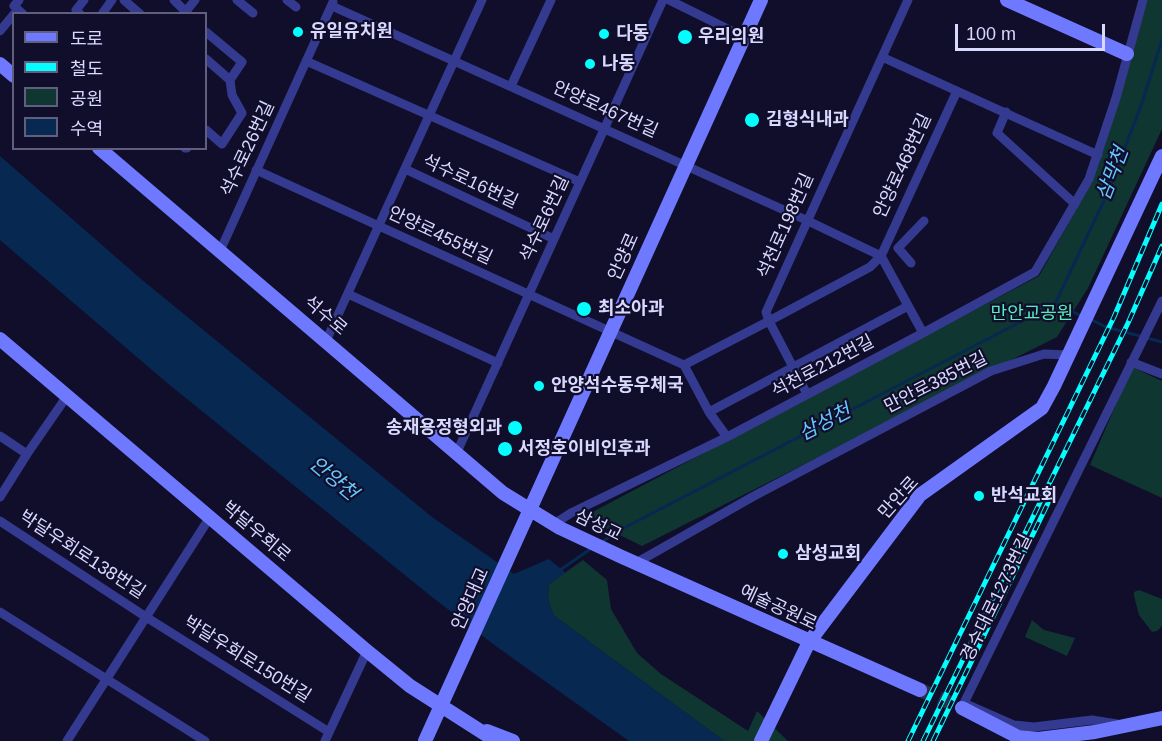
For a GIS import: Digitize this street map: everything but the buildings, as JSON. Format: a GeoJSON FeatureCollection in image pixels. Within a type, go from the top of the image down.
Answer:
{"type":"FeatureCollection","features":[{"type":"Feature","properties":{"kind":"street"},"geometry":{"type":"LineString","coordinates":[[78,12],[76,10],[84,0]]}},
{"type":"Feature","properties":{"kind":"street"},"geometry":{"type":"LineString","coordinates":[[124,0],[134,11]]}},
{"type":"Feature","properties":{"kind":"street"},"geometry":{"type":"LineString","coordinates":[[174,0],[188,12],[195,0]]}},
{"type":"Feature","properties":{"kind":"street"},"geometry":{"type":"LineString","coordinates":[[237,0],[250,11],[254,0]]}},
{"type":"Feature","properties":{"kind":"street"},"geometry":{"type":"LineString","coordinates":[[288,0],[296,7]]}},
{"type":"Feature","properties":{"kind":"street","name":"석수로16번길"},"geometry":{"type":"LineString","coordinates":[[326,341],[482,0]]}},
{"type":"Feature","properties":{"kind":"street"},"geometry":{"type":"LineString","coordinates":[[511,86],[551,0]]}},
{"type":"Feature","properties":{"kind":"street","name":"석수로6번길"},"geometry":{"type":"LineString","coordinates":[[456,452],[663,0]]}},
{"type":"Feature","properties":{"kind":"street"},"geometry":{"type":"LineString","coordinates":[[669,0],[744,37]]}},
{"type":"Feature","properties":{"kind":"street","name":"안양로"},"geometry":{"type":"LineString","coordinates":[[522,530],[761,0]]}},
{"type":"Feature","properties":{"kind":"street","name":"석천로198번길"},"geometry":{"type":"LineString","coordinates":[[769,321],[766,312],[908,0]]}},
{"type":"Feature","properties":{"kind":"street"},"geometry":{"type":"LineString","coordinates":[[1007,0],[1127,54]]}},
{"type":"Feature","properties":{"kind":"street","name":"석천로212번길"},"geometry":{"type":"LineString","coordinates":[[557,526],[571,513],[726,437],[1035,272],[1089,179],[1143,0]]}},
{"type":"Feature","properties":{"kind":"street","name":"안양로467번길"},"geometry":{"type":"LineString","coordinates":[[333,3],[685,165]]}},
{"type":"Feature","properties":{"kind":"street","name":"석수로26번길"},"geometry":{"type":"LineString","coordinates":[[220,251],[333,3]]}},
{"type":"Feature","properties":{"kind":"street"},"geometry":{"type":"LineString","coordinates":[[0,31],[12,16]]}},
{"type":"Feature","properties":{"kind":"street"},"geometry":{"type":"LineString","coordinates":[[207,34],[242,62],[230,80],[232,95],[242,113],[222,144],[207,131]]}},
{"type":"Feature","properties":{"kind":"street"},"geometry":{"type":"LineString","coordinates":[[224,47],[209,62],[230,80]]}},
{"type":"Feature","properties":{"kind":"street"},"geometry":{"type":"LineString","coordinates":[[882,57],[1098,154]]}},
{"type":"Feature","properties":{"kind":"street"},"geometry":{"type":"LineString","coordinates":[[306,61],[580,182]]}},
{"type":"Feature","properties":{"kind":"street"},"geometry":{"type":"LineString","coordinates":[[0,64],[12,74]]}},
{"type":"Feature","properties":{"kind":"street","name":"안양로468번길"},"geometry":{"type":"LineString","coordinates":[[769,321],[870,267],[880,256],[957,91]]}},
{"type":"Feature","properties":{"kind":"street"},"geometry":{"type":"LineString","coordinates":[[1006,112],[998,133],[1075,204]]}},
{"type":"Feature","properties":{"kind":"street","name":"석수로"},"geometry":{"type":"LineString","coordinates":[[101,150],[503,493],[530,508]]}},
{"type":"Feature","properties":{"kind":"street","name":"만안로"},"geometry":{"type":"LineString","coordinates":[[761,741],[809,642],[920,495],[1042,408],[1162,156]]}},
{"type":"Feature","properties":{"kind":"street"},"geometry":{"type":"LineString","coordinates":[[685,165],[880,256],[923,333]]}},
{"type":"Feature","properties":{"kind":"street","name":"석수로16번길"},"geometry":{"type":"LineString","coordinates":[[405,169],[554,239]]}},
{"type":"Feature","properties":{"kind":"street","name":"안양로455번길"},"geometry":{"type":"LineString","coordinates":[[256,170],[684,364]]}},
{"type":"Feature","properties":{"kind":"street"},"geometry":{"type":"LineString","coordinates":[[911,263],[898,248],[924,220]]}},
{"type":"Feature","properties":{"kind":"street"},"geometry":{"type":"LineString","coordinates":[[348,294],[498,363]]}},
{"type":"Feature","properties":{"kind":"street"},"geometry":{"type":"LineString","coordinates":[[1162,301],[1132,359],[1162,374]]}},
{"type":"Feature","properties":{"kind":"street"},"geometry":{"type":"LineString","coordinates":[[709,412],[908,306]]}},
{"type":"Feature","properties":{"kind":"street"},"geometry":{"type":"LineString","coordinates":[[726,437],[709,412],[684,364],[769,321],[807,394]]}},
{"type":"Feature","properties":{"kind":"street","name":"박달우회로"},"geometry":{"type":"LineString","coordinates":[[0,339],[410,686],[496,741]]}},
{"type":"Feature","properties":{"kind":"street","name":"만안로385번길"},"geometry":{"type":"LineString","coordinates":[[636,563],[754,495],[991,371],[1044,354],[1068,355]]}},
{"type":"Feature","properties":{"kind":"street","name":"경수대로1273번길"},"geometry":{"type":"LineString","coordinates":[[1125,726],[1092,720],[1034,727],[1014,725],[964,703],[1132,359]]}},
{"type":"Feature","properties":{"kind":"street"},"geometry":{"type":"LineString","coordinates":[[0,497],[67,396]]}},
{"type":"Feature","properties":{"kind":"street"},"geometry":{"type":"LineString","coordinates":[[0,436],[27,454]]}},
{"type":"Feature","properties":{"kind":"street"},"geometry":{"type":"LineString","coordinates":[[530,508],[557,526]]}},
{"type":"Feature","properties":{"kind":"street"},"geometry":{"type":"LineString","coordinates":[[67,741],[210,517]]}},
{"type":"Feature","properties":{"kind":"street","name":"박달우회로138번길"},"geometry":{"type":"LineString","coordinates":[[0,521],[146,617]]}},
{"type":"Feature","properties":{"kind":"street","name":"삼성교"},"geometry":{"type":"LineString","coordinates":[[557,526],[622,557]]}},
{"type":"Feature","properties":{"kind":"street","name":"안양대교"},"geometry":{"type":"LineString","coordinates":[[441,707],[522,530]]}},
{"type":"Feature","properties":{"kind":"street","name":"예술공원로"},"geometry":{"type":"LineString","coordinates":[[622,557],[920,690]]}},
{"type":"Feature","properties":{"kind":"street"},"geometry":{"type":"LineString","coordinates":[[0,612],[205,741]]}},
{"type":"Feature","properties":{"kind":"street","name":"박달우회로150번길"},"geometry":{"type":"LineString","coordinates":[[146,617],[327,737]]}},
{"type":"Feature","properties":{"kind":"street"},"geometry":{"type":"LineString","coordinates":[[327,737],[367,651]]}},
{"type":"Feature","properties":{"kind":"street"},"geometry":{"type":"LineString","coordinates":[[425,741],[441,707]]}},
{"type":"Feature","properties":{"kind":"street"},"geometry":{"type":"LineString","coordinates":[[962,708],[1018,737],[1038,739],[1095,732],[1162,718]]}},
{"type":"Feature","properties":{"kind":"street"},"geometry":{"type":"LineString","coordinates":[[468,724],[484,741]]}},
{"type":"Feature","properties":{"kind":"street"},"geometry":{"type":"LineString","coordinates":[[468,724],[513,741]]}},
{"type":"Feature","properties":{"kind":"street"},"geometry":{"type":"LineString","coordinates":[[1074,741],[1103,735],[1125,726]]}},
{"type":"Feature","properties":{"kind":"green space","name":"만안교공원"},"geometry":{"type":"Polygon","coordinates":[[[1147,0],[1162,0],[1162,129],[1088,288],[1057,337],[642,546],[583,517],[1039,276],[1078,206],[1147,0]]]}},
{"type":"Feature","properties":{"kind":"green space"},"geometry":{"type":"Polygon","coordinates":[[[1132,367],[1162,381],[1162,498],[1090,465],[1132,367]]]}},
{"type":"Feature","properties":{"kind":"green space"},"geometry":{"type":"Polygon","coordinates":[[[583,560],[607,580],[611,609],[637,653],[661,674],[748,731],[757,711],[788,741],[724,741],[553,615],[548,599],[549,584],[583,560]]]}},
{"type":"Feature","properties":{"kind":"green space"},"geometry":{"type":"Polygon","coordinates":[[[1139,590],[1162,599],[1162,626],[1157,631],[1152,632],[1139,615],[1134,592],[1139,590]]]}},
{"type":"Feature","properties":{"kind":"green space"},"geometry":{"type":"Polygon","coordinates":[[[1032,620],[1044,630],[1075,638],[1067,656],[1025,637],[1032,620]]]}},
{"type":"Feature","properties":{"kind":"water","name":"안양천"},"geometry":{"type":"Polygon","coordinates":[[[0,156],[141,279],[432,517],[514,574],[549,559],[566,573],[549,584],[548,599],[553,615],[724,741],[629,741],[497,647],[432,597],[166,382],[0,240],[0,156]]]}},
{"type":"Feature","properties":{"kind":"waterway","name":"삼막천"},"geometry":{"type":"LineString","coordinates":[[1055,304],[1108,192],[1142,103],[1162,40]]}},
{"type":"Feature","properties":{"kind":"waterway","name":"삼성천"},"geometry":{"type":"LineString","coordinates":[[600,543],[620,530],[1055,304],[1084,317]]}},
{"type":"Feature","properties":{"kind":"waterway","name":"삼성천"},"geometry":{"type":"LineString","coordinates":[[1090,319],[1106,327],[1162,342]]}},
{"type":"Feature","properties":{"kind":"waterway","name":"삼성천"},"geometry":{"type":"LineString","coordinates":[[560,570],[592,548]]}},
{"type":"Feature","properties":{"kind":"tunnel"},"geometry":{"type":"LineString","coordinates":[[920,690],[962,708]]}},
{"type":"Feature","properties":{"kind":"railway"},"geometry":{"type":"LineString","coordinates":[[908,741],[1114,317],[1162,204]]}},
{"type":"Feature","properties":{"kind":"railway"},"geometry":{"type":"LineString","coordinates":[[923,741],[1128,323],[1162,246]]}},
{"type":"Feature","properties":{"kind":"railway"},"geometry":{"type":"LineString","coordinates":[[933,741],[1049,501]]}},
{"type":"Feature","properties":{"kind":"place","name":"유일유치원"},"geometry":{"type":"Point","coordinates":[298,32]}},
{"type":"Feature","properties":{"kind":"place","name":"다동"},"geometry":{"type":"Point","coordinates":[604,34]}},
{"type":"Feature","properties":{"kind":"place","name":"우리의원"},"geometry":{"type":"Point","coordinates":[685,37]}},
{"type":"Feature","properties":{"kind":"place","name":"나동"},"geometry":{"type":"Point","coordinates":[590,64]}},
{"type":"Feature","properties":{"kind":"place","name":"김형식내과"},"geometry":{"type":"Point","coordinates":[752,120]}},
{"type":"Feature","properties":{"kind":"place","name":"최소아과"},"geometry":{"type":"Point","coordinates":[584,309]}},
{"type":"Feature","properties":{"kind":"place","name":"안양석수동우체국"},"geometry":{"type":"Point","coordinates":[539,386]}},
{"type":"Feature","properties":{"kind":"place","name":"송재용정형외과"},"geometry":{"type":"Point","coordinates":[515,428]}},
{"type":"Feature","properties":{"kind":"place","name":"서정호이비인후과"},"geometry":{"type":"Point","coordinates":[505,449]}},
{"type":"Feature","properties":{"kind":"place","name":"반석교회"},"geometry":{"type":"Point","coordinates":[979,496]}},
{"type":"Feature","properties":{"kind":"place","name":"삼성교회"},"geometry":{"type":"Point","coordinates":[783,554]}}]}
